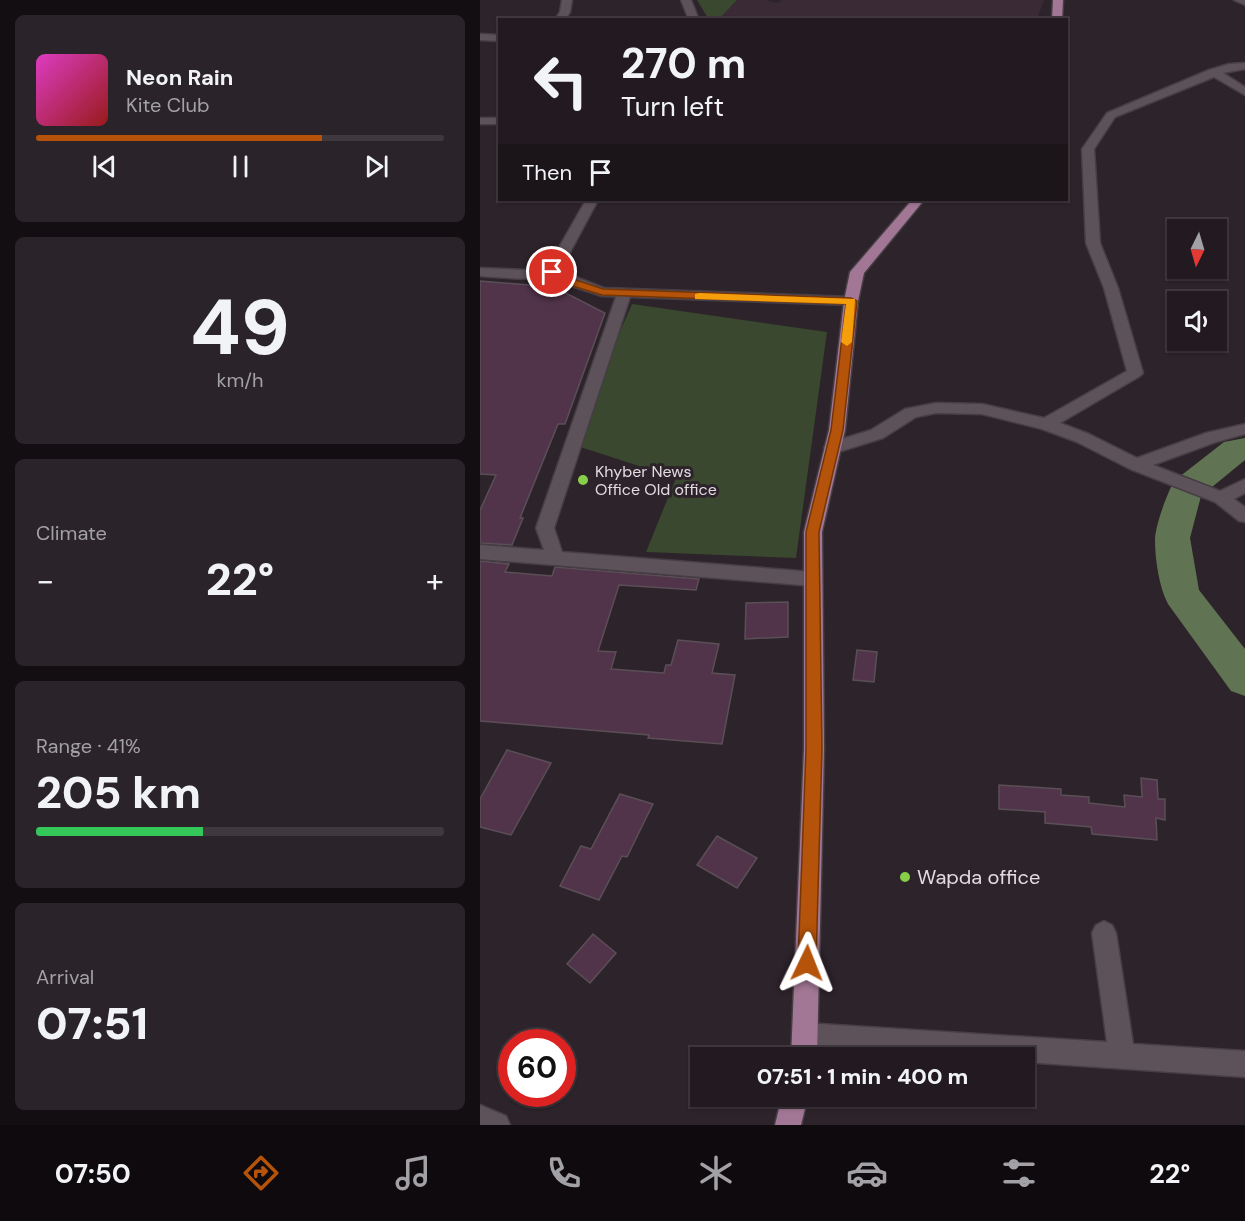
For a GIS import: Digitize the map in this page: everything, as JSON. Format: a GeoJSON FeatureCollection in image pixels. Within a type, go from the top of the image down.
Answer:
{"type":"FeatureCollection","features":[{"type":"Feature","properties":{"kind":"main road"},"geometry":{"type":"LineString","coordinates":[[1057,18],[1058,0]]}},
{"type":"Feature","properties":{"kind":"main road"},"geometry":{"type":"LineString","coordinates":[[804,1046],[814,749],[813,532],[837,430],[851,301],[857,272],[917,201]]}},
{"type":"Feature","properties":{"kind":"main road"},"geometry":{"type":"LineString","coordinates":[[788,1125],[792,1107]]}},
{"type":"Feature","properties":{"kind":"street"},"geometry":{"type":"LineString","coordinates":[[561,18],[567,0]]}},
{"type":"Feature","properties":{"kind":"street"},"geometry":{"type":"LineString","coordinates":[[686,0],[693,18]]}},
{"type":"Feature","properties":{"kind":"street"},"geometry":{"type":"LineString","coordinates":[[1239,0],[1245,2]]}},
{"type":"Feature","properties":{"kind":"street"},"geometry":{"type":"LineString","coordinates":[[480,37],[498,38]]}},
{"type":"Feature","properties":{"kind":"street"},"geometry":{"type":"LineString","coordinates":[[1046,424],[1136,373],[1111,288],[1093,243],[1088,149],[1111,115],[1213,72],[1228,67],[1245,66]]}},
{"type":"Feature","properties":{"kind":"street"},"geometry":{"type":"LineString","coordinates":[[1213,72],[1245,92]]}},
{"type":"Feature","properties":{"kind":"street"},"geometry":{"type":"LineString","coordinates":[[480,121],[498,121]]}},
{"type":"Feature","properties":{"kind":"street"},"geometry":{"type":"LineString","coordinates":[[552,272],[591,201]]}},
{"type":"Feature","properties":{"kind":"street"},"geometry":{"type":"LineString","coordinates":[[480,272],[528,274],[552,272],[585,288],[624,294],[851,301]]}},
{"type":"Feature","properties":{"kind":"street"},"geometry":{"type":"LineString","coordinates":[[555,558],[545,528],[624,294]]}},
{"type":"Feature","properties":{"kind":"street"},"geometry":{"type":"LineString","coordinates":[[832,448],[877,434],[911,413],[936,408],[982,409],[1046,424],[1083,438],[1136,466],[1220,498],[1245,516]]}},
{"type":"Feature","properties":{"kind":"street"},"geometry":{"type":"LineString","coordinates":[[1136,466],[1212,437],[1245,429]]}},
{"type":"Feature","properties":{"kind":"street"},"geometry":{"type":"LineString","coordinates":[[1220,498],[1245,485]]}},
{"type":"Feature","properties":{"kind":"street"},"geometry":{"type":"LineString","coordinates":[[480,552],[813,579]]}},
{"type":"Feature","properties":{"kind":"street"},"geometry":{"type":"LineString","coordinates":[[1104,933],[1122,1056]]}},
{"type":"Feature","properties":{"kind":"street"},"geometry":{"type":"LineString","coordinates":[[804,1046],[1122,1056],[1245,1064]]}},
{"type":"Feature","properties":{"kind":"street"},"geometry":{"type":"LineString","coordinates":[[480,1118],[497,1125]]}},
{"type":"Feature","properties":{"kind":"shaded area"},"geometry":{"type":"Polygon","coordinates":[[[737,0],[765,0],[778,3],[782,0],[1044,0],[1037,18],[720,18],[737,0]]]}},
{"type":"Feature","properties":{"kind":"green space"},"geometry":{"type":"Polygon","coordinates":[[[697,0],[737,0],[720,18],[708,18],[697,0]]]}},
{"type":"Feature","properties":{"kind":"green space"},"geometry":{"type":"Polygon","coordinates":[[[632,304],[827,332],[796,558],[646,552],[676,478],[571,444],[632,304]]]}},
{"type":"Feature","properties":{"kind":"building"},"geometry":{"type":"Polygon","coordinates":[[[480,281],[554,287],[605,313],[565,424],[558,424],[520,518],[523,518],[512,545],[480,543],[480,510],[496,475],[480,474],[480,281]]]}},
{"type":"Feature","properties":{"kind":"building"},"geometry":{"type":"Polygon","coordinates":[[[480,561],[509,564],[505,572],[552,576],[555,567],[699,579],[696,590],[619,585],[598,651],[616,652],[611,669],[664,673],[666,665],[671,665],[678,640],[719,644],[712,673],[735,675],[722,744],[648,738],[649,735],[480,721],[480,561]]]}},
{"type":"Feature","properties":{"kind":"building"},"geometry":{"type":"Polygon","coordinates":[[[788,602],[788,637],[745,639],[746,603],[788,602]]]}},
{"type":"Feature","properties":{"kind":"building"},"geometry":{"type":"Polygon","coordinates":[[[857,650],[877,652],[874,682],[853,680],[857,650]]]}},
{"type":"Feature","properties":{"kind":"building"},"geometry":{"type":"Polygon","coordinates":[[[507,750],[551,763],[511,835],[480,827],[480,799],[507,750]]]}},
{"type":"Feature","properties":{"kind":"building"},"geometry":{"type":"Polygon","coordinates":[[[1141,778],[1157,780],[1158,799],[1165,799],[1165,820],[1156,818],[1157,840],[1092,834],[1091,827],[1045,823],[1045,812],[999,809],[999,785],[1061,789],[1061,795],[1089,797],[1089,803],[1125,807],[1124,795],[1142,797],[1141,778]]]}},
{"type":"Feature","properties":{"kind":"building"},"geometry":{"type":"Polygon","coordinates":[[[620,794],[653,804],[627,857],[622,856],[599,900],[560,886],[581,846],[591,849],[620,794]]]}},
{"type":"Feature","properties":{"kind":"building"},"geometry":{"type":"Polygon","coordinates":[[[717,836],[757,858],[737,888],[697,865],[717,836]]]}},
{"type":"Feature","properties":{"kind":"building"},"geometry":{"type":"Polygon","coordinates":[[[593,934],[616,953],[590,983],[567,964],[593,934]]]}},
{"type":"Feature","properties":{"kind":"waterway"},"geometry":{"type":"LineString","coordinates":[[1245,449],[1236,450],[1186,490],[1172,538],[1181,594],[1245,679]]}},
{"type":"Feature","properties":{"kind":"slow traffic"},"geometry":{"type":"LineString","coordinates":[[699,296],[851,301],[847,342]]}},
{"type":"Feature","properties":{"kind":"place","name":"Khyber News Office Old office"},"geometry":{"type":"Point","coordinates":[583,480]}},
{"type":"Feature","properties":{"kind":"place","name":"Wapda office"},"geometry":{"type":"Point","coordinates":[905,877]}},
{"type":"Feature","properties":{"kind":"route"},"geometry":{"type":"LineString","coordinates":[[552,272],[585,288],[602,292],[851,301],[837,430],[813,532],[814,749],[807,963]]}}]}
